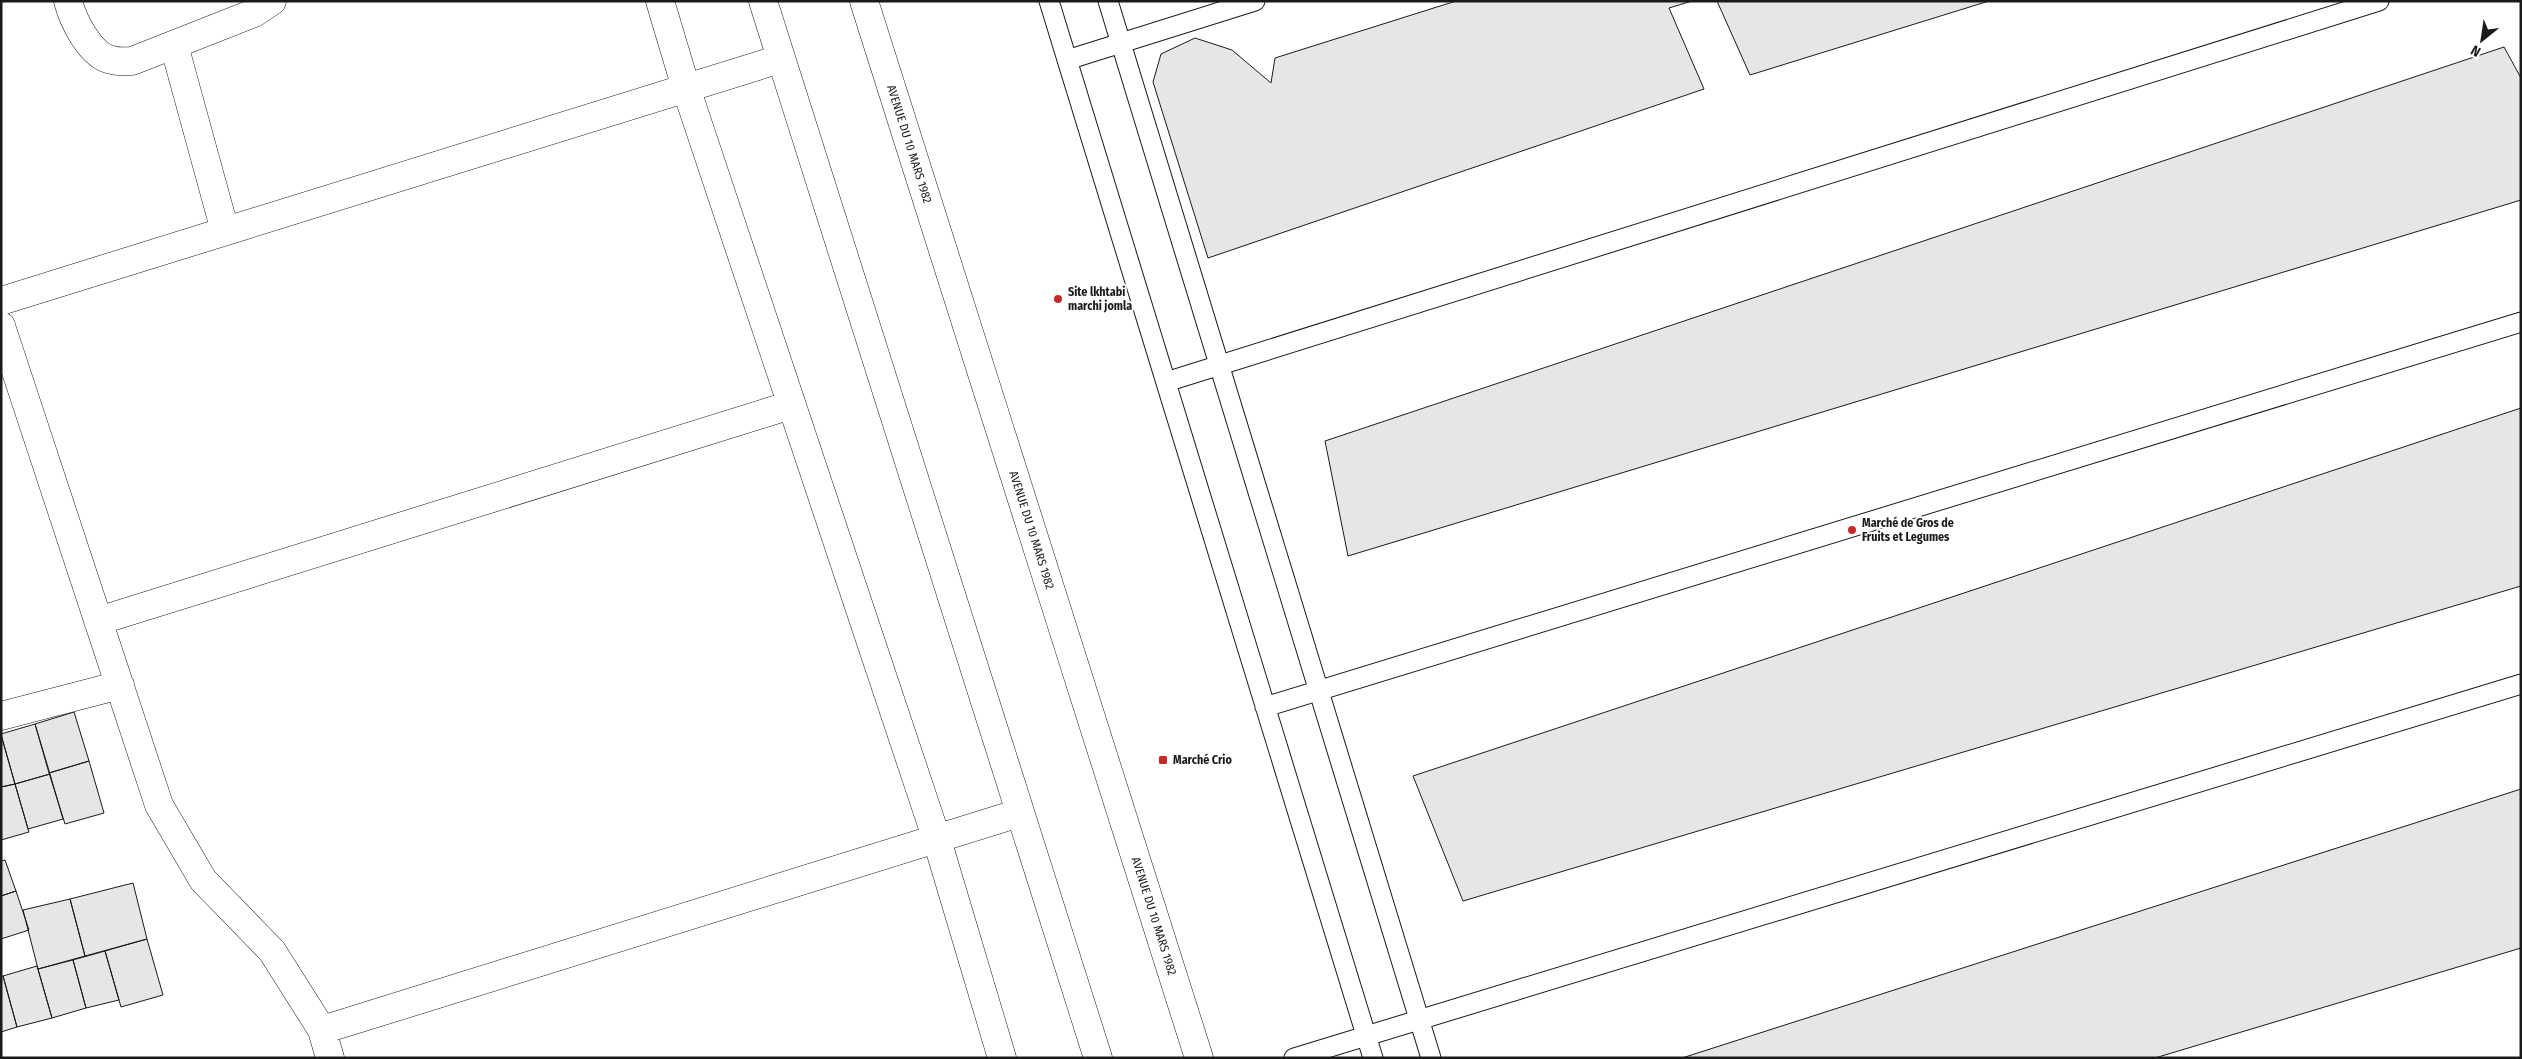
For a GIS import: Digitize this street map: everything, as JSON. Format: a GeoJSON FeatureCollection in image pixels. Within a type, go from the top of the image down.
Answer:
{"type":"FeatureCollection","features":[{"type":"Feature","properties":{"kind":"street"},"geometry":{"type":"LineString","coordinates":[[68,1],[74,22],[92,46],[110,60],[132,61],[254,12],[272,1]]}},
{"type":"Feature","properties":{"kind":"street"},"geometry":{"type":"LineString","coordinates":[[660,1],[686,88],[937,840],[1002,1058]]}},
{"type":"Feature","properties":{"kind":"street"},"geometry":{"type":"LineString","coordinates":[[763,1],[1098,1058]]}},
{"type":"Feature","properties":{"kind":"street","name":"AVENUE DU 10 MARS 1982"},"geometry":{"type":"LineString","coordinates":[[864,1],[1199,1058]]}},
{"type":"Feature","properties":{"kind":"street"},"geometry":{"type":"LineString","coordinates":[[174,45],[225,231]]}},
{"type":"Feature","properties":{"kind":"street"},"geometry":{"type":"LineString","coordinates":[[1,301],[780,59]]}},
{"type":"Feature","properties":{"kind":"street"},"geometry":{"type":"LineString","coordinates":[[1,326],[159,805],[203,880],[272,951],[322,1030],[330,1058]]}},
{"type":"Feature","properties":{"kind":"street"},"geometry":{"type":"LineString","coordinates":[[98,621],[792,405]]}},
{"type":"Feature","properties":{"kind":"street"},"geometry":{"type":"LineString","coordinates":[[1,716],[120,685]]}},
{"type":"Feature","properties":{"kind":"street"},"geometry":{"type":"LineString","coordinates":[[322,1030],[1019,813]]}},
{"type":"Feature","properties":{"kind":"lane"},"geometry":{"type":"LineString","coordinates":[[1049,1],[1373,1058]]}},
{"type":"Feature","properties":{"kind":"lane"},"geometry":{"type":"LineString","coordinates":[[1108,1],[1432,1058]]}},
{"type":"Feature","properties":{"kind":"lane"},"geometry":{"type":"LineString","coordinates":[[1067,60],[1255,1]]}},
{"type":"Feature","properties":{"kind":"lane"},"geometry":{"type":"LineString","coordinates":[[1166,382],[2379,1]]}},
{"type":"Feature","properties":{"kind":"lane"},"geometry":{"type":"LineString","coordinates":[[1265,707],[2521,322]]}},
{"type":"Feature","properties":{"kind":"lane"},"geometry":{"type":"LineString","coordinates":[[1294,1058],[2521,684]]}},
{"type":"Feature","properties":{"kind":"building"},"geometry":{"type":"Polygon","coordinates":[[[1456,1],[1692,1],[1669,8],[1704,89],[1208,258],[1153,82],[1161,54],[1195,38],[1232,50],[1271,83],[1275,58],[1456,1]]]}},
{"type":"Feature","properties":{"kind":"building"},"geometry":{"type":"Polygon","coordinates":[[[1717,1],[1989,1],[1750,75],[1717,1]]]}},
{"type":"Feature","properties":{"kind":"building"},"geometry":{"type":"Polygon","coordinates":[[[2504,47],[2521,78],[2521,200],[1348,556],[1325,441],[2504,47]]]}},
{"type":"Feature","properties":{"kind":"building"},"geometry":{"type":"Polygon","coordinates":[[[2521,408],[2521,586],[1463,901],[1413,776],[2521,408]]]}},
{"type":"Feature","properties":{"kind":"building"},"geometry":{"type":"Polygon","coordinates":[[[74,712],[89,761],[49,773],[35,724],[74,712]]]}},
{"type":"Feature","properties":{"kind":"building"},"geometry":{"type":"Polygon","coordinates":[[[35,724],[50,774],[15,784],[1,734],[35,724]]]}},
{"type":"Feature","properties":{"kind":"building"},"geometry":{"type":"Polygon","coordinates":[[[1,735],[15,784],[1,787],[1,735]]]}},
{"type":"Feature","properties":{"kind":"building"},"geometry":{"type":"Polygon","coordinates":[[[89,761],[104,813],[65,824],[49,773],[89,761]]]}},
{"type":"Feature","properties":{"kind":"building"},"geometry":{"type":"Polygon","coordinates":[[[50,774],[63,819],[28,829],[15,784],[50,774]]]}},
{"type":"Feature","properties":{"kind":"building"},"geometry":{"type":"Polygon","coordinates":[[[15,784],[29,832],[1,840],[1,787],[15,784]]]}},
{"type":"Feature","properties":{"kind":"building"},"geometry":{"type":"Polygon","coordinates":[[[2521,789],[2521,948],[2155,1058],[1682,1058],[2521,789]]]}},
{"type":"Feature","properties":{"kind":"building"},"geometry":{"type":"Polygon","coordinates":[[[5,860],[16,891],[1,896],[1,861],[5,860]]]}},
{"type":"Feature","properties":{"kind":"building"},"geometry":{"type":"Polygon","coordinates":[[[133,883],[147,939],[85,956],[70,899],[133,883]]]}},
{"type":"Feature","properties":{"kind":"building"},"geometry":{"type":"Polygon","coordinates":[[[16,891],[29,930],[1,939],[1,896],[16,891]]]}},
{"type":"Feature","properties":{"kind":"building"},"geometry":{"type":"Polygon","coordinates":[[[70,899],[85,956],[38,969],[23,910],[70,899]]]}},
{"type":"Feature","properties":{"kind":"building"},"geometry":{"type":"Polygon","coordinates":[[[147,939],[163,995],[121,1007],[105,951],[147,939]]]}},
{"type":"Feature","properties":{"kind":"building"},"geometry":{"type":"Polygon","coordinates":[[[105,951],[119,1000],[86,1008],[73,960],[105,951]]]}},
{"type":"Feature","properties":{"kind":"building"},"geometry":{"type":"Polygon","coordinates":[[[73,960],[86,1008],[52,1018],[38,969],[73,960]]]}},
{"type":"Feature","properties":{"kind":"building"},"geometry":{"type":"Polygon","coordinates":[[[37,966],[52,1018],[17,1027],[3,976],[37,966]]]}},
{"type":"Feature","properties":{"kind":"building"},"geometry":{"type":"Polygon","coordinates":[[[1,976],[3,976],[17,1027],[1,1032],[1,976]]]}},
{"type":"Feature","properties":{"kind":"place","name":"Site lkhtabi marchi jomla"},"geometry":{"type":"Point","coordinates":[1058,299]}},
{"type":"Feature","properties":{"kind":"place","name":"Marché de Gros de Fruits et Legumes"},"geometry":{"type":"Point","coordinates":[1852,530]}},
{"type":"Feature","properties":{"kind":"place","name":"Marché Crio"},"geometry":{"type":"Point","coordinates":[1163,760]}}]}
